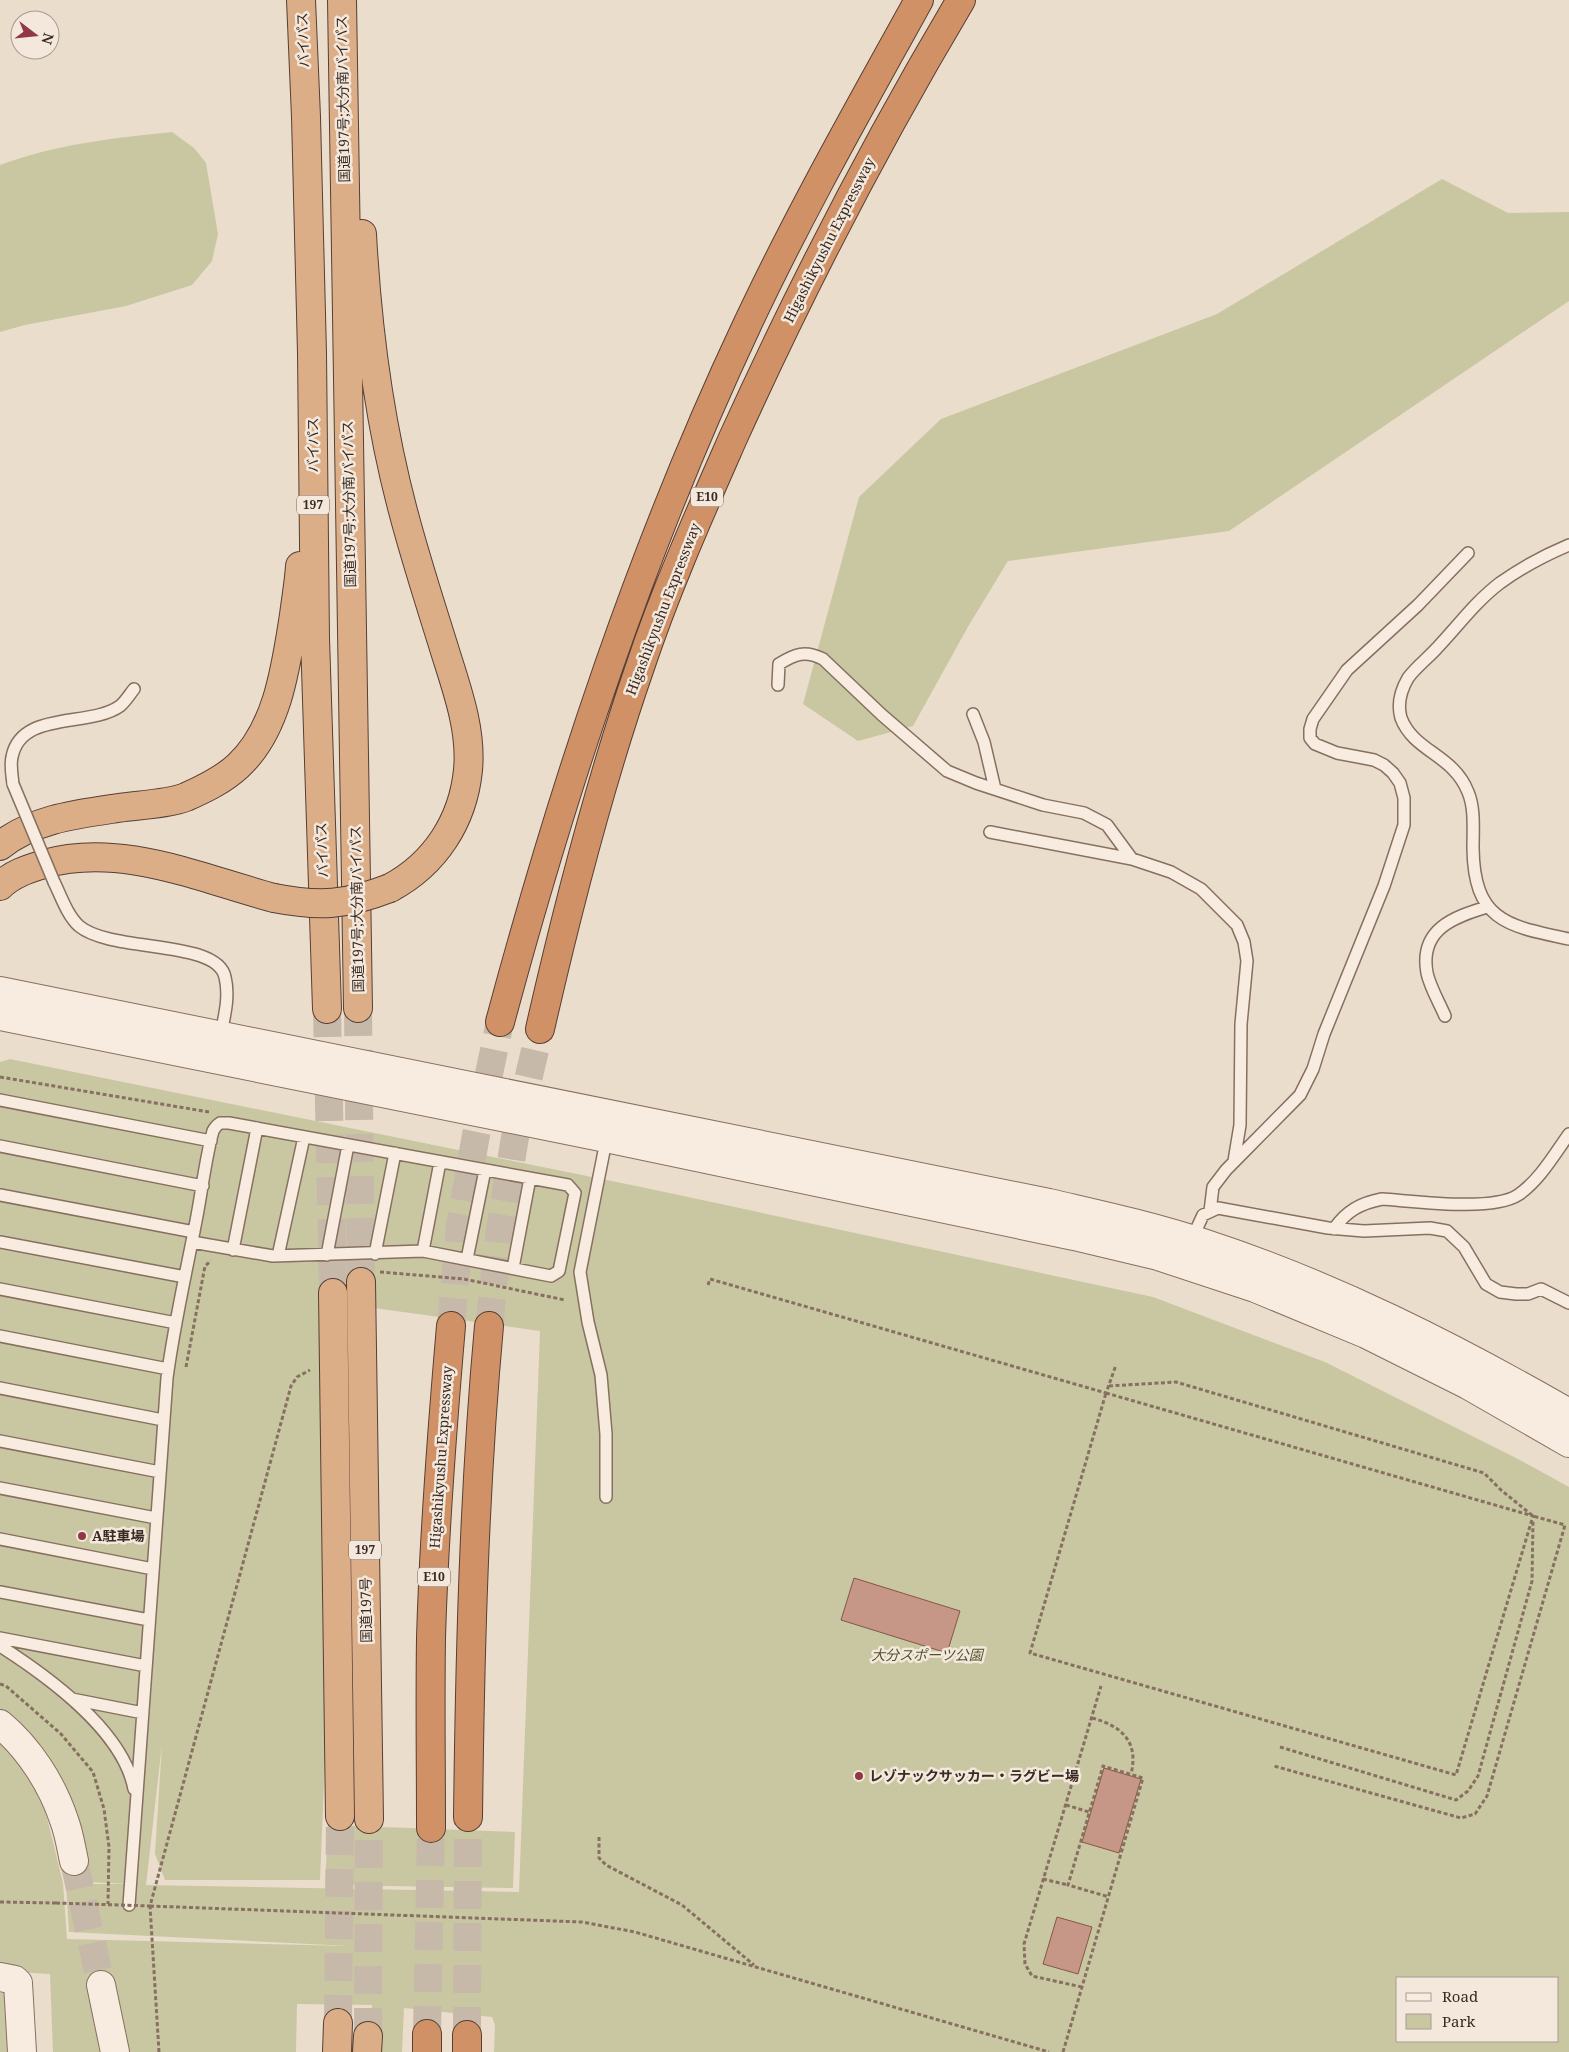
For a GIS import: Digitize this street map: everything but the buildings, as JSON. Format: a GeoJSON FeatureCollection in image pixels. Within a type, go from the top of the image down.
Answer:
{"type":"FeatureCollection","features":[{"type":"Feature","properties":{"kind":"highway","name":"バイパス"},"geometry":{"type":"LineString","coordinates":[[301,0],[312,353],[315,628],[327,1009]]}},
{"type":"Feature","properties":{"kind":"highway","name":"国道197号;大分南バイパス"},"geometry":{"type":"LineString","coordinates":[[342,0],[358,1008]]}},
{"type":"Feature","properties":{"kind":"highway"},"geometry":{"type":"LineString","coordinates":[[0,886],[30,868],[66,858],[98,856],[136,860],[274,898],[320,905],[352,901],[390,888],[422,866],[444,841],[460,809],[465,788],[468,751],[458,695],[402,508],[379,390],[364,269],[356,134],[354,0]]}},
{"type":"Feature","properties":{"kind":"highway","name":"E10"},"geometry":{"type":"LineString","coordinates":[[500,1022],[534,897],[600,691],[672,497],[747,324],[833,156],[920,0]]}},
{"type":"Feature","properties":{"kind":"highway","name":"Higashikyushu Expressway"},"geometry":{"type":"LineString","coordinates":[[540,1029],[569,902],[603,776],[641,664],[696,522],[780,335],[863,174],[961,0]]}},
{"type":"Feature","properties":{"kind":"highway"},"geometry":{"type":"LineString","coordinates":[[0,846],[23,831],[50,820],[183,798],[217,781],[238,766],[260,738],[276,703],[288,654],[300,572],[305,447],[303,270],[308,188]]}},
{"type":"Feature","properties":{"kind":"highway","name":"国道197号"},"geometry":{"type":"LineString","coordinates":[[366,1277],[369,1819]]}},
{"type":"Feature","properties":{"kind":"highway","name":"国道197号"},"geometry":{"type":"LineString","coordinates":[[333,1293],[340,1816]]}},
{"type":"Feature","properties":{"kind":"highway","name":"Higashikyushu Expressway"},"geometry":{"type":"LineString","coordinates":[[431,1828],[431,1685],[434,1579],[451,1326]]}},
{"type":"Feature","properties":{"kind":"highway"},"geometry":{"type":"LineString","coordinates":[[468,1817],[469,1678],[479,1439],[489,1326]]}},
{"type":"Feature","properties":{"kind":"highway"},"geometry":{"type":"LineString","coordinates":[[336,2052],[338,2023]]}},
{"type":"Feature","properties":{"kind":"street"},"geometry":{"type":"LineString","coordinates":[[0,991],[218,1048]]}},
{"type":"Feature","properties":{"kind":"street"},"geometry":{"type":"LineString","coordinates":[[0,1016],[218,1048],[609,1127],[1049,1203],[1153,1228],[1187,1251],[1255,1288],[1366,1334],[1468,1385],[1569,1443]]}},
{"type":"Feature","properties":{"kind":"street"},"geometry":{"type":"LineString","coordinates":[[1187,1251],[1264,1265],[1387,1315],[1492,1369],[1569,1413]]}},
{"type":"Feature","properties":{"kind":"street"},"geometry":{"type":"LineString","coordinates":[[0,1724],[20,1743],[44,1776],[65,1821],[74,1861]]}},
{"type":"Feature","properties":{"kind":"street"},"geometry":{"type":"LineString","coordinates":[[0,1977],[15,1980],[18,1983],[22,2052]]}},
{"type":"Feature","properties":{"kind":"street"},"geometry":{"type":"LineString","coordinates":[[101,1985],[115,2052]]}},
{"type":"Feature","properties":{"kind":"lane"},"geometry":{"type":"LineString","coordinates":[[1569,545],[1524,567],[1499,584],[1473,606],[1409,678],[1399,698],[1400,715],[1406,731],[1418,742],[1442,758],[1458,773],[1468,793],[1473,821],[1475,872],[1480,895],[1487,907],[1503,919],[1523,929],[1569,939]]}},
{"type":"Feature","properties":{"kind":"lane"},"geometry":{"type":"LineString","coordinates":[[1210,1211],[1213,1187],[1234,1161],[1300,1095],[1313,1069],[1324,1034],[1384,886],[1404,825],[1404,798],[1400,783],[1393,773],[1384,764],[1374,760],[1337,753],[1315,744],[1310,738],[1313,720],[1347,670],[1418,605],[1468,553]]}},
{"type":"Feature","properties":{"kind":"lane"},"geometry":{"type":"LineString","coordinates":[[778,685],[779,664],[799,654],[812,653],[823,659],[947,771],[1043,805],[1084,813],[1107,825],[1132,859]]}},
{"type":"Feature","properties":{"kind":"lane"},"geometry":{"type":"LineString","coordinates":[[134,688],[121,706],[99,716],[42,725],[27,732],[14,749],[12,759],[13,784],[54,882],[76,924],[92,934],[122,942],[198,953],[215,961],[225,975],[227,994],[218,1048]]}},
{"type":"Feature","properties":{"kind":"lane"},"geometry":{"type":"LineString","coordinates":[[973,714],[984,742],[995,789]]}},
{"type":"Feature","properties":{"kind":"lane"},"geometry":{"type":"LineString","coordinates":[[990,832],[1132,859],[1171,872],[1201,889],[1237,925],[1244,942],[1247,961],[1241,1024],[1240,1126],[1234,1161]]}},
{"type":"Feature","properties":{"kind":"lane"},"geometry":{"type":"LineString","coordinates":[[1444,1016],[1427,972],[1428,951],[1434,934],[1445,922],[1487,907]]}},
{"type":"Feature","properties":{"kind":"lane"},"geometry":{"type":"LineString","coordinates":[[0,1100],[211,1141]]}},
{"type":"Feature","properties":{"kind":"lane"},"geometry":{"type":"LineString","coordinates":[[0,1195],[193,1237],[233,1250],[278,1256],[423,1251],[551,1276],[557,1273],[560,1268],[575,1193],[568,1185],[257,1128],[220,1123],[214,1129],[211,1141],[203,1186],[193,1237],[185,1277],[176,1323],[168,1368],[136,1803],[134,1905]]}},
{"type":"Feature","properties":{"kind":"lane"},"geometry":{"type":"LineString","coordinates":[[606,1497],[606,1434],[601,1375],[588,1322],[580,1272],[609,1127]]}},
{"type":"Feature","properties":{"kind":"lane"},"geometry":{"type":"LineString","coordinates":[[233,1250],[257,1128]]}},
{"type":"Feature","properties":{"kind":"lane"},"geometry":{"type":"LineString","coordinates":[[1334,1229],[1341,1218],[1352,1209],[1367,1202],[1382,1199],[1480,1204],[1516,1197],[1528,1188],[1569,1134]]}},
{"type":"Feature","properties":{"kind":"lane"},"geometry":{"type":"LineString","coordinates":[[278,1256],[304,1137]]}},
{"type":"Feature","properties":{"kind":"lane"},"geometry":{"type":"LineString","coordinates":[[328,1255],[348,1145]]}},
{"type":"Feature","properties":{"kind":"lane"},"geometry":{"type":"LineString","coordinates":[[0,1146],[203,1186]]}},
{"type":"Feature","properties":{"kind":"lane"},"geometry":{"type":"LineString","coordinates":[[375,1254],[395,1153]]}},
{"type":"Feature","properties":{"kind":"lane"},"geometry":{"type":"LineString","coordinates":[[423,1251],[440,1162]]}},
{"type":"Feature","properties":{"kind":"lane"},"geometry":{"type":"LineString","coordinates":[[467,1259],[485,1170]]}},
{"type":"Feature","properties":{"kind":"lane"},"geometry":{"type":"LineString","coordinates":[[513,1268],[530,1178]]}},
{"type":"Feature","properties":{"kind":"lane"},"geometry":{"type":"LineString","coordinates":[[1187,1251],[1203,1215],[1218,1208],[1334,1229],[1398,1230],[1430,1228],[1447,1231],[1464,1247],[1486,1284],[1500,1292],[1528,1294],[1542,1289],[1569,1303]]}},
{"type":"Feature","properties":{"kind":"lane"},"geometry":{"type":"LineString","coordinates":[[0,1242],[185,1277]]}},
{"type":"Feature","properties":{"kind":"lane"},"geometry":{"type":"LineString","coordinates":[[560,1268],[580,1272]]}},
{"type":"Feature","properties":{"kind":"lane"},"geometry":{"type":"LineString","coordinates":[[0,1289],[176,1323]]}},
{"type":"Feature","properties":{"kind":"lane"},"geometry":{"type":"LineString","coordinates":[[0,1336],[168,1368]]}},
{"type":"Feature","properties":{"kind":"lane"},"geometry":{"type":"LineString","coordinates":[[0,1388],[163,1420]]}},
{"type":"Feature","properties":{"kind":"lane"},"geometry":{"type":"LineString","coordinates":[[0,1441],[160,1472]]}},
{"type":"Feature","properties":{"kind":"lane"},"geometry":{"type":"LineString","coordinates":[[0,1488],[156,1518]]}},
{"type":"Feature","properties":{"kind":"lane"},"geometry":{"type":"LineString","coordinates":[[0,1539],[152,1569]]}},
{"type":"Feature","properties":{"kind":"lane"},"geometry":{"type":"LineString","coordinates":[[0,1592],[149,1620]]}},
{"type":"Feature","properties":{"kind":"lane"},"geometry":{"type":"LineString","coordinates":[[0,1638],[146,1666]]}},
{"type":"Feature","properties":{"kind":"lane"},"geometry":{"type":"LineString","coordinates":[[0,1646],[28,1664],[72,1699],[104,1733],[128,1767],[136,1803]]}},
{"type":"Feature","properties":{"kind":"lane"},"geometry":{"type":"LineString","coordinates":[[72,1699],[143,1714]]}},
{"type":"Feature","properties":{"kind":"path"},"geometry":{"type":"LineString","coordinates":[[0,1077],[210,1113]]}},
{"type":"Feature","properties":{"kind":"path"},"geometry":{"type":"LineString","coordinates":[[185,1370],[205,1266],[211,1261],[220,1262]]}},
{"type":"Feature","properties":{"kind":"path"},"geometry":{"type":"LineString","coordinates":[[366,1277],[424,1275],[464,1280],[565,1300]]}},
{"type":"Feature","properties":{"kind":"path"},"geometry":{"type":"LineString","coordinates":[[708,1285],[710,1279],[1565,1525],[1487,1796],[1475,1814],[1462,1818],[1274,1766]]}},
{"type":"Feature","properties":{"kind":"path"},"geometry":{"type":"LineString","coordinates":[[1116,1365],[1106,1393],[1030,1653],[1456,1775],[1534,1516]]}},
{"type":"Feature","properties":{"kind":"path"},"geometry":{"type":"LineString","coordinates":[[159,2052],[150,1906],[291,1386],[298,1377],[310,1370]]}},
{"type":"Feature","properties":{"kind":"path"},"geometry":{"type":"LineString","coordinates":[[1109,1386],[1176,1382],[1484,1473],[1501,1490],[1534,1516]]}},
{"type":"Feature","properties":{"kind":"path"},"geometry":{"type":"LineString","coordinates":[[1280,1747],[1456,1800],[1468,1791],[1478,1776],[1532,1581],[1534,1516]]}},
{"type":"Feature","properties":{"kind":"path"},"geometry":{"type":"LineString","coordinates":[[0,1684],[6,1686],[61,1734],[93,1772],[104,1809],[109,1847],[108,1904]]}},
{"type":"Feature","properties":{"kind":"path"},"geometry":{"type":"LineString","coordinates":[[1082,1987],[1032,1976],[1025,1964],[1024,1944],[1101,1686]]}},
{"type":"Feature","properties":{"kind":"path"},"geometry":{"type":"LineString","coordinates":[[1092,1718],[1107,1722],[1125,1734],[1132,1748],[1134,1760],[1130,1774]]}},
{"type":"Feature","properties":{"kind":"path"},"geometry":{"type":"LineString","coordinates":[[1063,2052],[1143,1778],[1103,1766],[1068,1885]]}},
{"type":"Feature","properties":{"kind":"path"},"geometry":{"type":"LineString","coordinates":[[1066,1805],[1090,1812]]}},
{"type":"Feature","properties":{"kind":"path"},"geometry":{"type":"LineString","coordinates":[[600,1837],[598,1858],[682,1905],[757,1968]]}},
{"type":"Feature","properties":{"kind":"path"},"geometry":{"type":"LineString","coordinates":[[1043,1879],[1109,1897]]}},
{"type":"Feature","properties":{"kind":"path"},"geometry":{"type":"LineString","coordinates":[[134,1905],[139,1898]]}},
{"type":"Feature","properties":{"kind":"path"},"geometry":{"type":"LineString","coordinates":[[0,1902],[108,1904],[582,1922],[635,1932],[1049,2052]]}},
{"type":"Feature","properties":{"kind":"green space"},"geometry":{"type":"Polygon","coordinates":[[[172,132],[194,148],[206,163],[218,234],[212,261],[192,285],[126,306],[25,325],[0,332],[0,165],[64,147],[172,132]]]}},
{"type":"Feature","properties":{"kind":"green space"},"geometry":{"type":"Polygon","coordinates":[[[1442,179],[1508,213],[1569,212],[1569,301],[1229,531],[1008,561],[969,625],[913,726],[858,741],[803,704],[859,497],[941,419],[1217,314],[1442,179]]]}},
{"type":"Feature","properties":{"kind":"green space","name":"大分スポーツ公園"},"geometry":{"type":"Polygon","coordinates":[[[10,1059],[646,1188],[1153,1297],[1325,1362],[1518,1459],[1569,1487],[1569,2052],[494,2052],[495,2025],[492,2017],[404,2008],[402,2052],[369,2052],[372,2005],[297,2004],[296,2052],[53,2052],[50,1974],[0,1971],[0,1744],[40,1789],[63,1883],[67,1939],[349,1946],[69,1932],[66,1884],[131,1884],[84,1882],[70,1815],[46,1766],[10,1715],[0,1709],[0,1062],[10,1059]],[[323,1301],[326,1735],[320,1880],[165,1880],[155,1854],[162,1744],[146,1885],[519,1892],[540,1331],[323,1301]]]}},
{"type":"Feature","properties":{"kind":"green space"},"geometry":{"type":"Polygon","coordinates":[[[328,1825],[515,1832],[513,1888],[325,1885],[328,1825]]]}},
{"type":"Feature","properties":{"kind":"green space"},"geometry":{"type":"Polygon","coordinates":[[[0,1993],[6,1993],[9,2052],[0,2052],[0,1993]]]}},
{"type":"Feature","properties":{"kind":"tunnel"},"geometry":{"type":"LineString","coordinates":[[358,1008],[361,1282]]}},
{"type":"Feature","properties":{"kind":"tunnel"},"geometry":{"type":"LineString","coordinates":[[327,1009],[333,1293]]}},
{"type":"Feature","properties":{"kind":"tunnel"},"geometry":{"type":"LineString","coordinates":[[451,1326],[460,1225],[476,1135],[500,1022]]}},
{"type":"Feature","properties":{"kind":"tunnel"},"geometry":{"type":"LineString","coordinates":[[489,1326],[500,1229],[516,1131],[540,1029]]}},
{"type":"Feature","properties":{"kind":"tunnel"},"geometry":{"type":"LineString","coordinates":[[338,2023],[340,1816]]}},
{"type":"Feature","properties":{"kind":"tunnel"},"geometry":{"type":"LineString","coordinates":[[467,2035],[468,1817]]}},
{"type":"Feature","properties":{"kind":"tunnel"},"geometry":{"type":"LineString","coordinates":[[368,2036],[369,1819]]}},
{"type":"Feature","properties":{"kind":"tunnel"},"geometry":{"type":"LineString","coordinates":[[427,2034],[431,1828]]}},
{"type":"Feature","properties":{"kind":"tunnel"},"geometry":{"type":"LineString","coordinates":[[74,1861],[101,1985]]}},
{"type":"Feature","properties":{"kind":"place","name":"A駐車場"},"geometry":{"type":"Point","coordinates":[82,1536]}},
{"type":"Feature","properties":{"kind":"place","name":"レゾナックサッカー・ラグビー場"},"geometry":{"type":"Point","coordinates":[859,1776]}}]}
